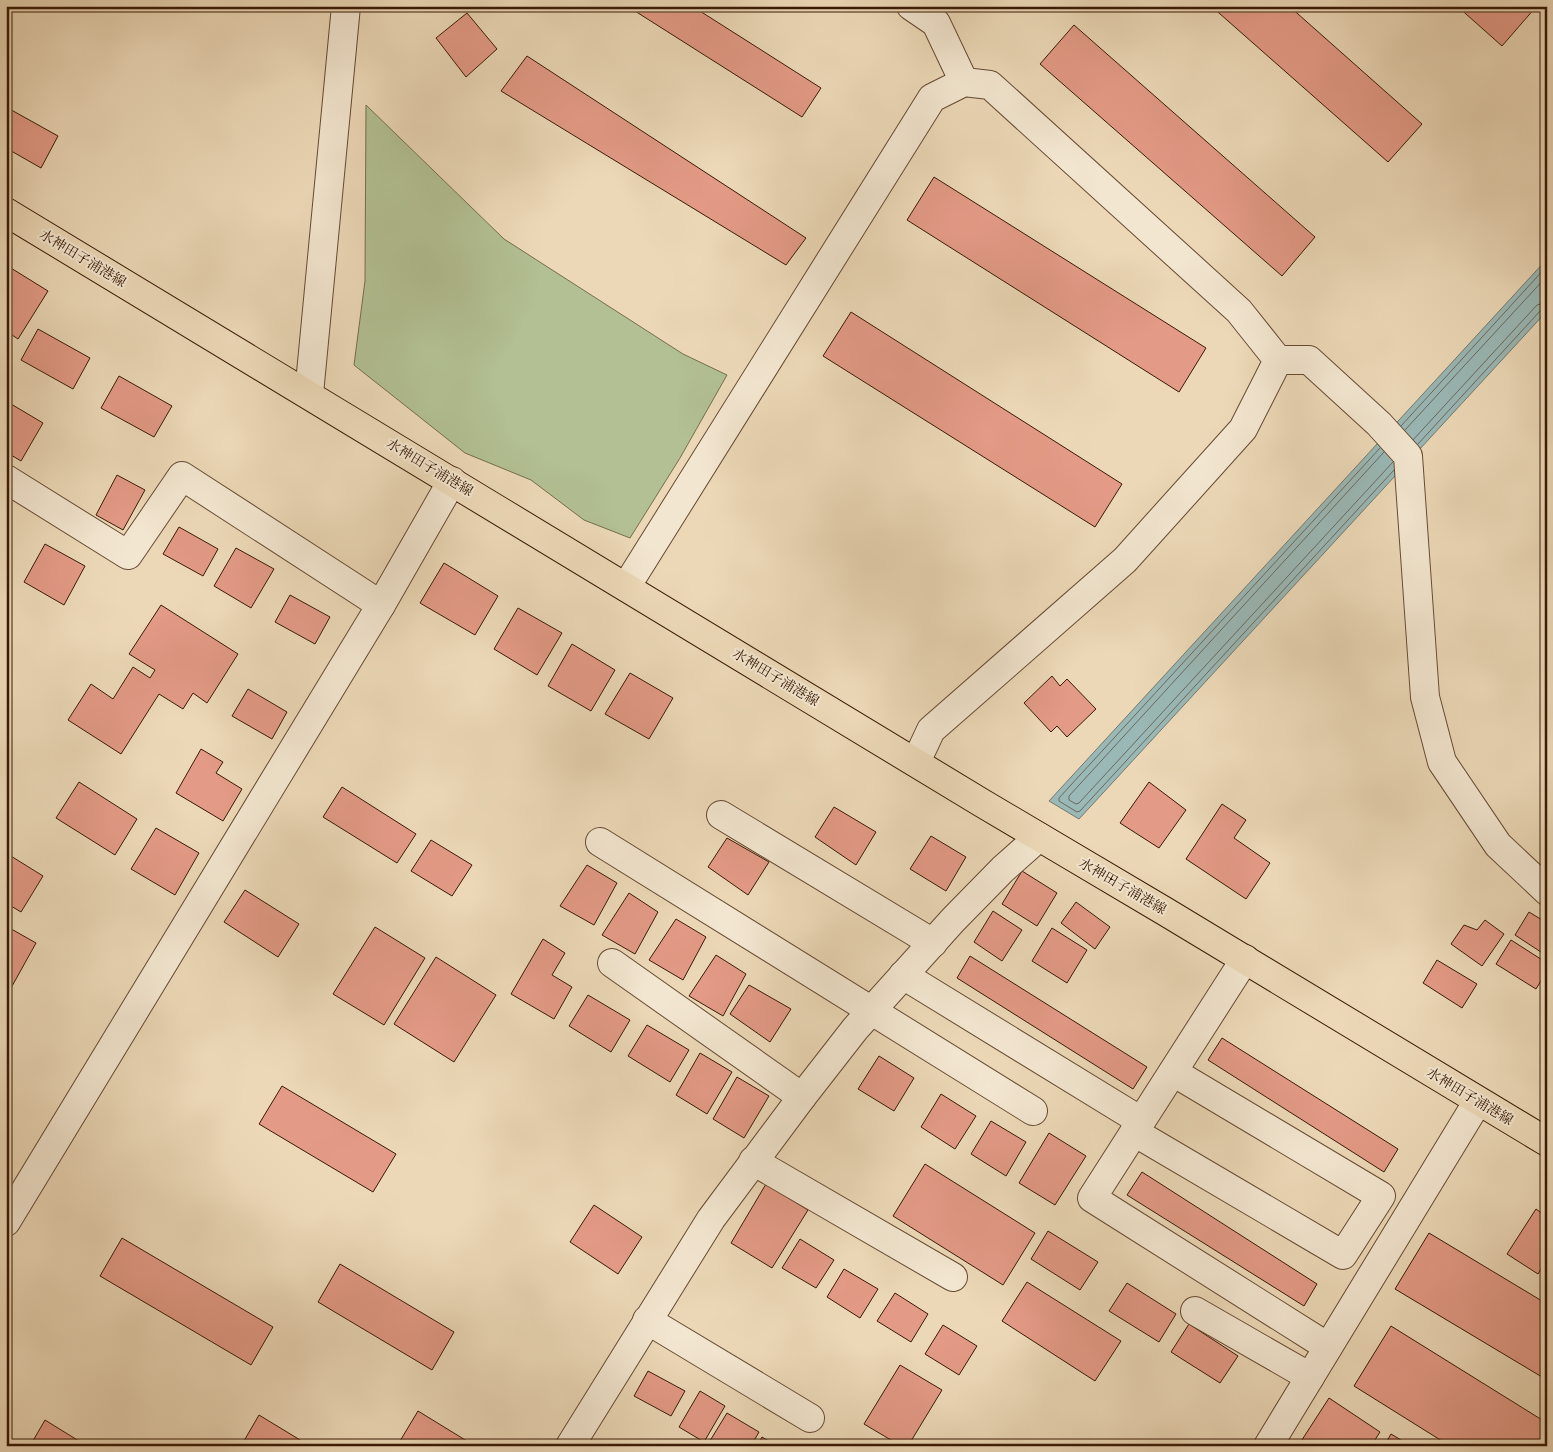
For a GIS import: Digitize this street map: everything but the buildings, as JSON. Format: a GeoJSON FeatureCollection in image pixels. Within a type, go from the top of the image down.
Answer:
{"type":"FeatureCollection","features":[{"type":"Feature","properties":{"kind":"main road","name":"水神田子浦港線"},"geometry":{"type":"LineString","coordinates":[[6,212],[1547,1142]]}},
{"type":"Feature","properties":{"kind":"street"},"geometry":{"type":"LineString","coordinates":[[308,394],[346,6]]}},
{"type":"Feature","properties":{"kind":"street"},"geometry":{"type":"LineString","coordinates":[[911,6],[936,23],[964,82]]}},
{"type":"Feature","properties":{"kind":"street"},"geometry":{"type":"LineString","coordinates":[[626,587],[932,98],[964,82],[990,85],[1240,311],[1278,360]]}},
{"type":"Feature","properties":{"kind":"street"},"geometry":{"type":"LineString","coordinates":[[1278,360],[1310,360],[1387,432],[1408,456],[1425,697],[1442,762],[1498,845],[1547,892]]}},
{"type":"Feature","properties":{"kind":"street"},"geometry":{"type":"LineString","coordinates":[[916,762],[931,730],[1125,560],[1236,437],[1243,429],[1278,360]]}},
{"type":"Feature","properties":{"kind":"street"},"geometry":{"type":"LineString","coordinates":[[6,479],[128,555],[182,476],[381,605]]}},
{"type":"Feature","properties":{"kind":"street"},"geometry":{"type":"LineString","coordinates":[[6,1222],[381,605],[452,481]]}},
{"type":"Feature","properties":{"kind":"street"},"geometry":{"type":"LineString","coordinates":[[721,815],[932,943]]}},
{"type":"Feature","properties":{"kind":"street"},"geometry":{"type":"LineString","coordinates":[[570,1446],[711,1219],[802,1097],[872,1009],[932,943],[1003,869],[1040,837]]}},
{"type":"Feature","properties":{"kind":"street"},"geometry":{"type":"LineString","coordinates":[[600,842],[872,1009],[1033,1111]]}},
{"type":"Feature","properties":{"kind":"street"},"geometry":{"type":"LineString","coordinates":[[1245,959],[1092,1198],[1328,1347]]}},
{"type":"Feature","properties":{"kind":"street"},"geometry":{"type":"LineString","coordinates":[[612,963],[802,1097]]}},
{"type":"Feature","properties":{"kind":"street"},"geometry":{"type":"LineString","coordinates":[[903,976],[1138,1127],[1343,1255],[1381,1196],[1173,1072]]}},
{"type":"Feature","properties":{"kind":"street"},"geometry":{"type":"LineString","coordinates":[[1268,1446],[1478,1101]]}},
{"type":"Feature","properties":{"kind":"street"},"geometry":{"type":"LineString","coordinates":[[753,1161],[953,1277]]}},
{"type":"Feature","properties":{"kind":"street"},"geometry":{"type":"LineString","coordinates":[[1194,1311],[1310,1377]]}},
{"type":"Feature","properties":{"kind":"street"},"geometry":{"type":"LineString","coordinates":[[647,1320],[810,1418]]}},
{"type":"Feature","properties":{"kind":"green space"},"geometry":{"type":"Polygon","coordinates":[[[366,105],[504,239],[683,354],[727,375],[680,458],[630,538],[584,520],[531,480],[465,453],[354,365],[365,281],[366,105]]]}},
{"type":"Feature","properties":{"kind":"water"},"geometry":{"type":"Polygon","coordinates":[[[1547,259],[1547,311],[1079,819],[1049,801],[1547,259]]]}}]}
